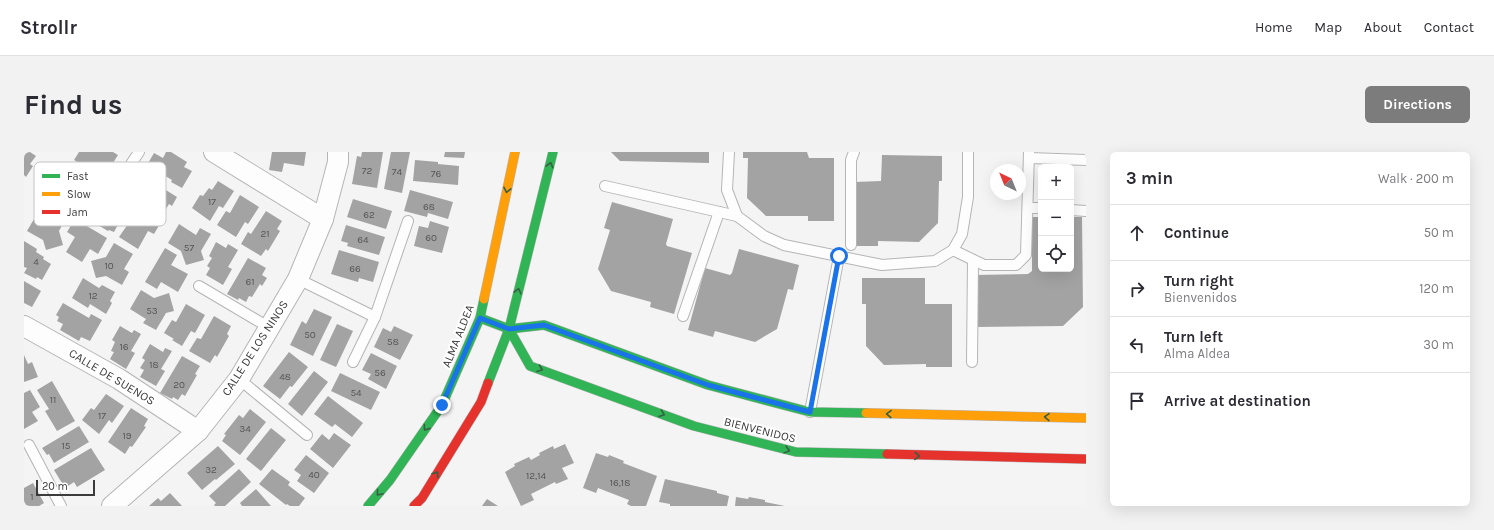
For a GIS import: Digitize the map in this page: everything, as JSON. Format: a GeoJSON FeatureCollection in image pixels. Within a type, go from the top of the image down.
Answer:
{"type":"FeatureCollection","features":[{"type":"Feature","properties":{"kind":"street"},"geometry":{"type":"LineString","coordinates":[[214,152],[323,219]]}},
{"type":"Feature","properties":{"kind":"street","name":"CALLE DE LOS NINOS"},"geometry":{"type":"LineString","coordinates":[[112,506],[198,431],[239,378],[298,279],[323,219],[338,162],[338,152]]}},
{"type":"Feature","properties":{"kind":"street","name":"ALMA ALDEA"},"geometry":{"type":"LineString","coordinates":[[368,506],[390,480],[442,405],[480,318],[515,152]]}},
{"type":"Feature","properties":{"kind":"street"},"geometry":{"type":"LineString","coordinates":[[414,506],[422,498],[481,402],[509,329],[553,152]]}},
{"type":"Feature","properties":{"kind":"street"},"geometry":{"type":"LineString","coordinates":[[480,318],[509,329],[544,325],[708,385],[810,412],[1086,418]]}},
{"type":"Feature","properties":{"kind":"street","name":"CALLE DE SUENOS"},"geometry":{"type":"LineString","coordinates":[[24,326],[119,379],[198,431]]}},
{"type":"Feature","properties":{"kind":"street","name":"BIENVENIDOS"},"geometry":{"type":"LineString","coordinates":[[509,329],[530,366],[694,426],[796,452],[1086,459]]}},
{"type":"Feature","properties":{"kind":"lane"},"geometry":{"type":"LineString","coordinates":[[132,162],[139,152]]}},
{"type":"Feature","properties":{"kind":"lane"},"geometry":{"type":"LineString","coordinates":[[729,152],[727,190],[737,216]]}},
{"type":"Feature","properties":{"kind":"lane"},"geometry":{"type":"LineString","coordinates":[[851,245],[851,160],[854,152]]}},
{"type":"Feature","properties":{"kind":"lane"},"geometry":{"type":"LineString","coordinates":[[605,186],[737,216],[764,236],[784,245],[882,265],[935,262],[953,250],[962,234],[968,197],[968,152]]}},
{"type":"Feature","properties":{"kind":"lane"},"geometry":{"type":"LineString","coordinates":[[953,250],[984,265],[1016,265],[1026,255],[1029,155],[1086,160]]}},
{"type":"Feature","properties":{"kind":"lane"},"geometry":{"type":"LineString","coordinates":[[1028,208],[1038,208]]}},
{"type":"Feature","properties":{"kind":"lane"},"geometry":{"type":"LineString","coordinates":[[1074,210],[1086,210]]}},
{"type":"Feature","properties":{"kind":"lane"},"geometry":{"type":"LineString","coordinates":[[683,316],[719,212]]}},
{"type":"Feature","properties":{"kind":"lane"},"geometry":{"type":"LineString","coordinates":[[353,362],[376,317],[408,221]]}},
{"type":"Feature","properties":{"kind":"lane"},"geometry":{"type":"LineString","coordinates":[[810,412],[839,256]]}},
{"type":"Feature","properties":{"kind":"lane"},"geometry":{"type":"LineString","coordinates":[[972,362],[974,260]]}},
{"type":"Feature","properties":{"kind":"lane"},"geometry":{"type":"LineString","coordinates":[[298,279],[376,317]]}},
{"type":"Feature","properties":{"kind":"lane"},"geometry":{"type":"LineString","coordinates":[[199,286],[270,328]]}},
{"type":"Feature","properties":{"kind":"lane"},"geometry":{"type":"LineString","coordinates":[[239,378],[307,436]]}},
{"type":"Feature","properties":{"kind":"lane"},"geometry":{"type":"LineString","coordinates":[[29,445],[62,506]]}},
{"type":"Feature","properties":{"kind":"building"},"geometry":{"type":"Polygon","coordinates":[[[24,152],[30,152],[36,156],[30,164],[33,166],[26,177],[24,175],[24,152]]]}},
{"type":"Feature","properties":{"kind":"building"},"geometry":{"type":"Polygon","coordinates":[[[79,152],[113,152],[118,155],[114,162],[77,162],[74,160],[79,152]]]}},
{"type":"Feature","properties":{"kind":"building"},"geometry":{"type":"Polygon","coordinates":[[[166,152],[171,152],[187,162],[184,167],[192,171],[182,188],[171,182],[172,180],[166,176],[166,162],[149,162],[154,153],[163,158],[166,152]]]}},
{"type":"Feature","properties":{"kind":"building"},"geometry":{"type":"Polygon","coordinates":[[[272,152],[306,152],[304,166],[284,163],[282,172],[269,170],[272,152]]]}},
{"type":"Feature","properties":{"kind":"building"},"geometry":{"type":"Polygon","coordinates":[[[362,152],[383,152],[377,188],[352,184],[357,156],[361,157],[362,152]]]}},
{"type":"Feature","properties":{"kind":"building"},"geometry":{"type":"Polygon","coordinates":[[[391,152],[410,152],[402,193],[384,189],[391,152]]]}},
{"type":"Feature","properties":{"kind":"building"},"geometry":{"type":"Polygon","coordinates":[[[445,152],[465,152],[464,158],[444,157],[445,152]]]}},
{"type":"Feature","properties":{"kind":"building"},"geometry":{"type":"Polygon","coordinates":[[[611,152],[709,152],[709,163],[620,161],[611,152]]]}},
{"type":"Feature","properties":{"kind":"building"},"geometry":{"type":"Polygon","coordinates":[[[743,152],[807,152],[809,158],[834,158],[834,221],[808,221],[808,216],[766,216],[747,198],[748,158],[743,158],[743,152]]]}},
{"type":"Feature","properties":{"kind":"building"},"geometry":{"type":"Polygon","coordinates":[[[882,155],[942,156],[942,181],[939,181],[938,223],[919,242],[878,241],[878,246],[853,246],[854,182],[881,181],[882,155]]]}},
{"type":"Feature","properties":{"kind":"building"},"geometry":{"type":"Polygon","coordinates":[[[415,160],[459,166],[458,185],[413,181],[415,160]]]}},
{"type":"Feature","properties":{"kind":"building"},"geometry":{"type":"Polygon","coordinates":[[[218,181],[234,191],[223,208],[219,206],[210,221],[192,208],[200,195],[203,196],[209,188],[212,190],[218,181]]]}},
{"type":"Feature","properties":{"kind":"building"},"geometry":{"type":"Polygon","coordinates":[[[166,190],[177,197],[172,206],[169,204],[166,209],[166,190]]]}},
{"type":"Feature","properties":{"kind":"building"},"geometry":{"type":"Polygon","coordinates":[[[410,190],[453,202],[448,219],[428,213],[427,217],[404,211],[410,190]]]}},
{"type":"Feature","properties":{"kind":"building"},"geometry":{"type":"Polygon","coordinates":[[[240,195],[259,207],[248,224],[245,222],[236,237],[217,225],[226,211],[230,213],[240,195]]]}},
{"type":"Feature","properties":{"kind":"building"},"geometry":{"type":"Polygon","coordinates":[[[353,199],[392,211],[386,229],[347,217],[353,199]]]}},
{"type":"Feature","properties":{"kind":"building"},"geometry":{"type":"Polygon","coordinates":[[[612,202],[673,219],[666,244],[667,246],[692,253],[674,314],[650,307],[651,302],[611,291],[598,269],[610,230],[604,228],[612,202]]]}},
{"type":"Feature","properties":{"kind":"building"},"geometry":{"type":"Polygon","coordinates":[[[266,211],[282,221],[277,229],[280,231],[268,251],[266,249],[261,256],[241,244],[248,232],[251,234],[266,211]]]}},
{"type":"Feature","properties":{"kind":"building"},"geometry":{"type":"Polygon","coordinates":[[[1032,217],[1038,217],[1038,272],[1074,272],[1074,217],[1082,217],[1083,307],[1063,326],[975,327],[974,275],[1028,274],[1032,271],[1032,217]]]}},
{"type":"Feature","properties":{"kind":"building"},"geometry":{"type":"Polygon","coordinates":[[[34,219],[34,226],[62,226],[59,231],[63,245],[46,250],[43,240],[27,231],[34,219]]]}},
{"type":"Feature","properties":{"kind":"building"},"geometry":{"type":"Polygon","coordinates":[[[430,221],[449,227],[442,253],[414,246],[419,226],[428,228],[430,221]]]}},
{"type":"Feature","properties":{"kind":"building"},"geometry":{"type":"Polygon","coordinates":[[[179,224],[196,235],[200,228],[211,234],[201,251],[204,260],[186,265],[181,251],[168,243],[179,224]]]}},
{"type":"Feature","properties":{"kind":"building"},"geometry":{"type":"Polygon","coordinates":[[[346,225],[385,237],[379,255],[347,246],[348,243],[341,241],[346,225]]]}},
{"type":"Feature","properties":{"kind":"building"},"geometry":{"type":"Polygon","coordinates":[[[71,226],[87,226],[107,238],[98,254],[90,249],[82,262],[66,252],[75,237],[67,232],[71,226]]]}},
{"type":"Feature","properties":{"kind":"building"},"geometry":{"type":"Polygon","coordinates":[[[100,226],[117,226],[114,232],[108,231],[100,226]]]}},
{"type":"Feature","properties":{"kind":"building"},"geometry":{"type":"Polygon","coordinates":[[[127,226],[159,226],[154,234],[148,231],[138,249],[119,237],[127,226]]]}},
{"type":"Feature","properties":{"kind":"building"},"geometry":{"type":"Polygon","coordinates":[[[24,241],[37,249],[36,252],[51,264],[42,280],[37,277],[36,279],[24,273],[27,268],[24,267],[24,241]]]}},
{"type":"Feature","properties":{"kind":"building"},"geometry":{"type":"Polygon","coordinates":[[[216,242],[226,248],[228,244],[238,250],[228,267],[232,269],[223,285],[206,275],[210,268],[207,266],[212,258],[209,256],[216,242]]]}},
{"type":"Feature","properties":{"kind":"building"},"geometry":{"type":"Polygon","coordinates":[[[114,243],[133,254],[124,269],[129,272],[122,285],[106,276],[96,278],[91,261],[106,257],[114,243]]]}},
{"type":"Feature","properties":{"kind":"building"},"geometry":{"type":"Polygon","coordinates":[[[165,248],[177,255],[171,265],[188,274],[178,292],[161,282],[157,289],[145,282],[165,248]]]}},
{"type":"Feature","properties":{"kind":"building"},"geometry":{"type":"Polygon","coordinates":[[[739,249],[799,265],[793,290],[788,289],[777,329],[755,342],[715,331],[713,337],[688,330],[705,268],[730,275],[732,273],[739,249]]]}},
{"type":"Feature","properties":{"kind":"building"},"geometry":{"type":"Polygon","coordinates":[[[339,250],[379,262],[373,282],[359,278],[358,282],[331,274],[339,250]]]}},
{"type":"Feature","properties":{"kind":"building"},"geometry":{"type":"Polygon","coordinates":[[[248,258],[266,268],[262,275],[267,278],[262,286],[260,284],[252,297],[249,296],[246,302],[239,298],[238,300],[227,294],[248,258]]]}},
{"type":"Feature","properties":{"kind":"building"},"geometry":{"type":"Polygon","coordinates":[[[83,278],[99,288],[102,285],[115,292],[110,301],[112,303],[106,314],[90,304],[88,308],[72,298],[83,278]]]}},
{"type":"Feature","properties":{"kind":"building"},"geometry":{"type":"Polygon","coordinates":[[[862,278],[925,278],[925,304],[952,304],[952,367],[926,367],[926,364],[884,365],[866,346],[866,304],[862,304],[862,278]]]}},
{"type":"Feature","properties":{"kind":"building"},"geometry":{"type":"Polygon","coordinates":[[[24,281],[41,291],[32,307],[24,303],[24,281]]]}},
{"type":"Feature","properties":{"kind":"building"},"geometry":{"type":"Polygon","coordinates":[[[141,290],[154,298],[169,293],[174,311],[166,313],[156,330],[143,323],[146,319],[130,309],[141,290]]]}},
{"type":"Feature","properties":{"kind":"building"},"geometry":{"type":"Polygon","coordinates":[[[63,303],[89,318],[91,314],[102,320],[90,341],[81,337],[79,341],[60,330],[63,324],[57,321],[59,317],[56,315],[63,303]]]}},
{"type":"Feature","properties":{"kind":"building"},"geometry":{"type":"Polygon","coordinates":[[[186,304],[205,315],[195,333],[191,331],[182,346],[164,333],[172,320],[176,322],[186,304]]]}},
{"type":"Feature","properties":{"kind":"building"},"geometry":{"type":"Polygon","coordinates":[[[314,309],[332,317],[313,356],[290,345],[302,321],[306,324],[314,309]]]}},
{"type":"Feature","properties":{"kind":"building"},"geometry":{"type":"Polygon","coordinates":[[[214,316],[231,326],[227,334],[229,336],[217,357],[215,355],[210,363],[189,351],[197,338],[201,339],[214,316]]]}},
{"type":"Feature","properties":{"kind":"building"},"geometry":{"type":"Polygon","coordinates":[[[337,324],[353,331],[336,367],[320,360],[337,324]]]}},
{"type":"Feature","properties":{"kind":"building"},"geometry":{"type":"Polygon","coordinates":[[[120,326],[132,333],[134,330],[141,334],[131,351],[135,353],[126,369],[110,359],[114,352],[111,351],[115,342],[112,340],[120,326]]]}},
{"type":"Feature","properties":{"kind":"building"},"geometry":{"type":"Polygon","coordinates":[[[394,326],[413,335],[400,360],[374,347],[383,328],[391,332],[394,326]]]}},
{"type":"Feature","properties":{"kind":"building"},"geometry":{"type":"Polygon","coordinates":[[[150,344],[163,352],[165,348],[172,351],[161,369],[165,371],[156,386],[140,377],[144,370],[140,368],[145,360],[142,358],[150,344]]]}},
{"type":"Feature","properties":{"kind":"building"},"geometry":{"type":"Polygon","coordinates":[[[289,352],[308,367],[280,399],[263,386],[289,352]]]}},
{"type":"Feature","properties":{"kind":"building"},"geometry":{"type":"Polygon","coordinates":[[[371,353],[397,366],[386,389],[368,379],[371,374],[362,370],[371,353]]]}},
{"type":"Feature","properties":{"kind":"building"},"geometry":{"type":"Polygon","coordinates":[[[24,355],[28,364],[32,362],[38,377],[24,382],[24,355]]]}},
{"type":"Feature","properties":{"kind":"building"},"geometry":{"type":"Polygon","coordinates":[[[182,356],[200,366],[195,374],[197,375],[185,396],[182,394],[178,400],[173,397],[172,399],[160,393],[182,356]]]}},
{"type":"Feature","properties":{"kind":"building"},"geometry":{"type":"Polygon","coordinates":[[[314,371],[328,382],[302,416],[288,404],[314,371]]]}},
{"type":"Feature","properties":{"kind":"building"},"geometry":{"type":"Polygon","coordinates":[[[340,373],[380,392],[371,410],[331,391],[340,373]]]}},
{"type":"Feature","properties":{"kind":"building"},"geometry":{"type":"Polygon","coordinates":[[[52,381],[75,421],[57,431],[45,411],[49,409],[37,390],[52,381]]]}},
{"type":"Feature","properties":{"kind":"building"},"geometry":{"type":"Polygon","coordinates":[[[30,390],[40,407],[32,412],[38,421],[24,429],[24,393],[30,390]]]}},
{"type":"Feature","properties":{"kind":"building"},"geometry":{"type":"Polygon","coordinates":[[[106,394],[124,406],[112,423],[109,420],[99,434],[82,420],[91,408],[94,410],[106,394]]]}},
{"type":"Feature","properties":{"kind":"building"},"geometry":{"type":"Polygon","coordinates":[[[328,396],[363,423],[352,437],[335,424],[332,427],[314,414],[328,396]]]}},
{"type":"Feature","properties":{"kind":"building"},"geometry":{"type":"Polygon","coordinates":[[[131,408],[148,419],[144,426],[146,427],[132,447],[130,446],[125,454],[108,442],[131,408]]]}},
{"type":"Feature","properties":{"kind":"building"},"geometry":{"type":"Polygon","coordinates":[[[250,409],[266,422],[240,455],[222,441],[226,435],[224,434],[239,415],[243,418],[250,409]]]}},
{"type":"Feature","properties":{"kind":"building"},"geometry":{"type":"Polygon","coordinates":[[[79,426],[89,442],[54,463],[49,454],[47,455],[42,448],[79,426]]]}},
{"type":"Feature","properties":{"kind":"building"},"geometry":{"type":"Polygon","coordinates":[[[271,428],[286,440],[261,471],[246,459],[271,428]]]}},
{"type":"Feature","properties":{"kind":"building"},"geometry":{"type":"Polygon","coordinates":[[[334,433],[351,445],[333,468],[310,449],[322,434],[329,440],[334,433]]]}},
{"type":"Feature","properties":{"kind":"building"},"geometry":{"type":"Polygon","coordinates":[[[565,444],[574,463],[562,468],[568,479],[556,484],[555,482],[531,494],[534,500],[521,506],[505,472],[515,466],[514,464],[529,457],[531,460],[540,455],[539,453],[553,446],[554,449],[565,444]]]}},
{"type":"Feature","properties":{"kind":"building"},"geometry":{"type":"Polygon","coordinates":[[[218,446],[235,464],[202,490],[187,473],[218,446]]]}},
{"type":"Feature","properties":{"kind":"building"},"geometry":{"type":"Polygon","coordinates":[[[91,448],[105,470],[77,487],[74,482],[65,488],[54,470],[91,448]]]}},
{"type":"Feature","properties":{"kind":"building"},"geometry":{"type":"Polygon","coordinates":[[[596,453],[608,457],[609,455],[624,461],[623,463],[657,476],[646,506],[631,506],[627,504],[629,500],[598,488],[596,493],[583,488],[596,453]]]}},
{"type":"Feature","properties":{"kind":"building"},"geometry":{"type":"Polygon","coordinates":[[[306,455],[329,473],[314,493],[297,481],[301,475],[294,470],[306,455]]]}},
{"type":"Feature","properties":{"kind":"building"},"geometry":{"type":"Polygon","coordinates":[[[239,469],[251,482],[225,506],[215,506],[214,505],[216,503],[209,496],[239,469]]]}},
{"type":"Feature","properties":{"kind":"building"},"geometry":{"type":"Polygon","coordinates":[[[272,469],[290,482],[288,485],[305,498],[299,506],[286,505],[259,484],[272,469]]]}},
{"type":"Feature","properties":{"kind":"building"},"geometry":{"type":"Polygon","coordinates":[[[665,479],[717,491],[717,493],[729,496],[727,506],[670,506],[670,504],[659,502],[665,479]]]}},
{"type":"Feature","properties":{"kind":"building"},"geometry":{"type":"Polygon","coordinates":[[[33,483],[44,503],[39,506],[24,506],[24,488],[33,483]]]}},
{"type":"Feature","properties":{"kind":"building"},"geometry":{"type":"Polygon","coordinates":[[[256,489],[271,506],[242,506],[240,503],[256,489]]]}},
{"type":"Feature","properties":{"kind":"building"},"geometry":{"type":"Polygon","coordinates":[[[170,493],[182,506],[149,506],[158,498],[161,501],[170,493]]]}},
{"type":"Feature","properties":{"kind":"building"},"geometry":{"type":"Polygon","coordinates":[[[736,497],[748,499],[749,497],[785,506],[735,506],[736,497]]]}},
{"type":"Feature","properties":{"kind":"building"},"geometry":{"type":"Polygon","coordinates":[[[487,499],[498,506],[482,506],[487,499]]]}},
{"type":"Feature","properties":{"kind":"traffic: fast"},"geometry":{"type":"LineString","coordinates":[[488,383],[509,329],[553,152]]}},
{"type":"Feature","properties":{"kind":"traffic: fast"},"geometry":{"type":"LineString","coordinates":[[368,506],[390,480],[442,405],[480,318],[484,299]]}},
{"type":"Feature","properties":{"kind":"traffic: fast"},"geometry":{"type":"LineString","coordinates":[[480,318],[509,329],[544,325],[708,385],[810,412],[866,413]]}},
{"type":"Feature","properties":{"kind":"traffic: fast"},"geometry":{"type":"LineString","coordinates":[[509,329],[530,366],[694,426],[796,452],[887,454]]}},
{"type":"Feature","properties":{"kind":"traffic: slow"},"geometry":{"type":"LineString","coordinates":[[484,299],[515,152]]}},
{"type":"Feature","properties":{"kind":"traffic: slow"},"geometry":{"type":"LineString","coordinates":[[866,413],[1086,418]]}},
{"type":"Feature","properties":{"kind":"traffic: jam"},"geometry":{"type":"LineString","coordinates":[[414,506],[422,498],[481,402],[488,383]]}},
{"type":"Feature","properties":{"kind":"traffic: jam"},"geometry":{"type":"LineString","coordinates":[[887,454],[1086,459]]}},
{"type":"Feature","properties":{"kind":"route"},"geometry":{"type":"LineString","coordinates":[[442,405],[480,318],[509,329],[544,325],[708,385],[810,412],[839,256]]}}]}
